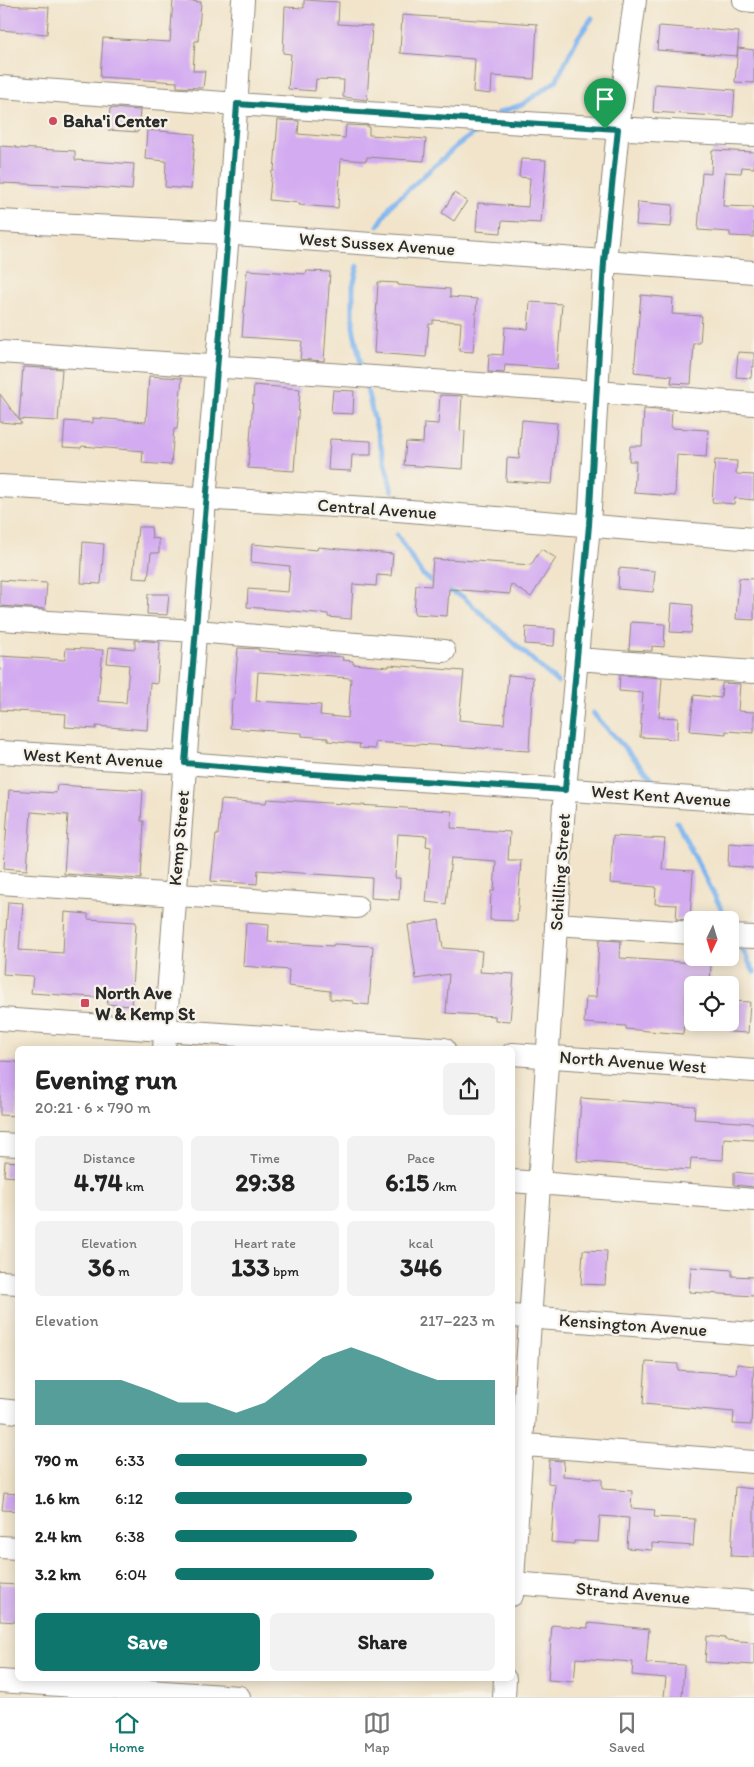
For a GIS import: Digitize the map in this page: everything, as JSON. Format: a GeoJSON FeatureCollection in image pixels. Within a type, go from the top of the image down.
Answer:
{"type":"FeatureCollection","features":[{"type":"Feature","properties":{"kind":"street","name":"Kemp Street"},"geometry":{"type":"LineString","coordinates":[[165,1039],[205,500],[228,234],[243,0]]}},
{"type":"Feature","properties":{"kind":"street","name":"Schilling Street"},"geometry":{"type":"LineString","coordinates":[[515,1530],[522,1317],[540,1183],[565,790],[589,525],[604,262],[618,129],[635,0]]}},
{"type":"Feature","properties":{"kind":"street"},"geometry":{"type":"LineString","coordinates":[[744,0],[754,1]]}},
{"type":"Feature","properties":{"kind":"street"},"geometry":{"type":"LineString","coordinates":[[0,87],[618,129],[754,135]]}},
{"type":"Feature","properties":{"kind":"street","name":"West Sussex Avenue"},"geometry":{"type":"LineString","coordinates":[[0,221],[228,234],[754,272]]}},
{"type":"Feature","properties":{"kind":"street"},"geometry":{"type":"LineString","coordinates":[[0,352],[754,404]]}},
{"type":"Feature","properties":{"kind":"street","name":"Central Avenue"},"geometry":{"type":"LineString","coordinates":[[0,486],[205,500],[385,509],[754,538]]}},
{"type":"Feature","properties":{"kind":"street"},"geometry":{"type":"LineString","coordinates":[[0,619],[195,631],[444,650]]}},
{"type":"Feature","properties":{"kind":"street"},"geometry":{"type":"LineString","coordinates":[[576,659],[754,672]]}},
{"type":"Feature","properties":{"kind":"street","name":"West Kent Avenue"},"geometry":{"type":"LineString","coordinates":[[0,752],[754,802]]}},
{"type":"Feature","properties":{"kind":"street"},"geometry":{"type":"LineString","coordinates":[[0,883],[357,907]]}},
{"type":"Feature","properties":{"kind":"street"},"geometry":{"type":"LineString","coordinates":[[556,924],[684,932]]}},
{"type":"Feature","properties":{"kind":"street"},"geometry":{"type":"LineString","coordinates":[[739,937],[754,938]]}},
{"type":"Feature","properties":{"kind":"street"},"geometry":{"type":"LineString","coordinates":[[0,1019],[165,1039],[360,1046]]}},
{"type":"Feature","properties":{"kind":"street","name":"North Avenue West"},"geometry":{"type":"LineString","coordinates":[[515,1054],[754,1071]]}},
{"type":"Feature","properties":{"kind":"street"},"geometry":{"type":"LineString","coordinates":[[0,1144],[15,1145]]}},
{"type":"Feature","properties":{"kind":"street"},"geometry":{"type":"LineString","coordinates":[[515,1181],[754,1200]]}},
{"type":"Feature","properties":{"kind":"street"},"geometry":{"type":"LineString","coordinates":[[0,1282],[15,1284]]}},
{"type":"Feature","properties":{"kind":"street","name":"Kensington Avenue"},"geometry":{"type":"LineString","coordinates":[[522,1317],[754,1334]]}},
{"type":"Feature","properties":{"kind":"street"},"geometry":{"type":"LineString","coordinates":[[0,1410],[15,1412]]}},
{"type":"Feature","properties":{"kind":"street"},"geometry":{"type":"LineString","coordinates":[[518,1445],[754,1462]]}},
{"type":"Feature","properties":{"kind":"street"},"geometry":{"type":"LineString","coordinates":[[0,1547],[15,1548]]}},
{"type":"Feature","properties":{"kind":"street","name":"Strand Avenue"},"geometry":{"type":"LineString","coordinates":[[515,1587],[754,1602]]}},
{"type":"Feature","properties":{"kind":"street"},"geometry":{"type":"LineString","coordinates":[[504,1697],[505,1681]]}},
{"type":"Feature","properties":{"kind":"street"},"geometry":{"type":"LineString","coordinates":[[0,1682],[239,1697]]}},
{"type":"Feature","properties":{"kind":"building"},"geometry":{"type":"Polygon","coordinates":[[[173,0],[201,2],[198,41],[195,41],[193,71],[205,71],[203,88],[177,87],[177,82],[100,77],[103,38],[170,42],[173,0]]]}},
{"type":"Feature","properties":{"kind":"building"},"geometry":{"type":"Polygon","coordinates":[[[304,0],[339,2],[338,24],[372,26],[367,100],[343,97],[344,80],[316,79],[315,91],[288,89],[291,54],[283,53],[285,7],[304,8],[304,0]]]}},
{"type":"Feature","properties":{"kind":"building"},"geometry":{"type":"Polygon","coordinates":[[[0,5],[49,7],[47,34],[0,30],[0,5]]]}},
{"type":"Feature","properties":{"kind":"building"},"geometry":{"type":"Polygon","coordinates":[[[402,15],[537,24],[534,79],[492,76],[491,94],[473,92],[475,59],[400,53],[402,15]]]}},
{"type":"Feature","properties":{"kind":"building"},"geometry":{"type":"Polygon","coordinates":[[[659,26],[739,32],[737,56],[657,50],[659,26]]]}},
{"type":"Feature","properties":{"kind":"building"},"geometry":{"type":"Polygon","coordinates":[[[738,48],[754,50],[754,83],[735,82],[738,48]]]}},
{"type":"Feature","properties":{"kind":"building"},"geometry":{"type":"Polygon","coordinates":[[[655,84],[735,90],[733,117],[653,112],[655,84]]]}},
{"type":"Feature","properties":{"kind":"building"},"geometry":{"type":"Polygon","coordinates":[[[110,108],[140,110],[138,132],[108,130],[110,108]]]}},
{"type":"Feature","properties":{"kind":"building"},"geometry":{"type":"Polygon","coordinates":[[[278,120],[299,121],[298,134],[345,138],[346,125],[369,126],[369,135],[426,139],[424,161],[367,157],[366,161],[341,159],[338,208],[299,205],[300,203],[269,200],[272,171],[274,171],[278,120]]]}},
{"type":"Feature","properties":{"kind":"building"},"geometry":{"type":"Polygon","coordinates":[[[147,130],[195,134],[191,189],[165,187],[166,161],[145,159],[147,130]]]}},
{"type":"Feature","properties":{"kind":"building"},"geometry":{"type":"Polygon","coordinates":[[[0,146],[75,151],[75,160],[134,164],[132,190],[0,183],[0,146]]]}},
{"type":"Feature","properties":{"kind":"building"},"geometry":{"type":"Polygon","coordinates":[[[712,150],[754,152],[754,168],[742,167],[741,173],[725,172],[723,206],[754,207],[754,237],[730,236],[730,232],[698,230],[702,173],[711,174],[712,150]]]}},
{"type":"Feature","properties":{"kind":"building"},"geometry":{"type":"Polygon","coordinates":[[[521,159],[546,160],[541,223],[502,221],[501,233],[476,231],[478,203],[528,207],[530,178],[519,177],[521,159]]]}},
{"type":"Feature","properties":{"kind":"building"},"geometry":{"type":"Polygon","coordinates":[[[454,193],[467,201],[454,221],[442,213],[454,193]]]}},
{"type":"Feature","properties":{"kind":"building"},"geometry":{"type":"Polygon","coordinates":[[[638,202],[673,205],[671,227],[636,225],[638,202]]]}},
{"type":"Feature","properties":{"kind":"building"},"geometry":{"type":"Polygon","coordinates":[[[247,270],[306,274],[307,271],[330,272],[324,361],[300,359],[302,341],[242,337],[247,270]]]}},
{"type":"Feature","properties":{"kind":"building"},"geometry":{"type":"Polygon","coordinates":[[[378,282],[450,289],[450,297],[477,299],[473,352],[459,351],[461,322],[433,320],[433,324],[429,324],[426,357],[374,353],[378,282]]]}},
{"type":"Feature","properties":{"kind":"building"},"geometry":{"type":"Polygon","coordinates":[[[641,295],[673,298],[672,314],[702,316],[700,343],[694,343],[691,384],[671,383],[672,376],[634,372],[641,295]]]}},
{"type":"Feature","properties":{"kind":"building"},"geometry":{"type":"Polygon","coordinates":[[[530,302],[562,304],[557,369],[505,365],[504,373],[488,372],[489,354],[503,355],[505,327],[528,329],[530,302]]]}},
{"type":"Feature","properties":{"kind":"building"},"geometry":{"type":"Polygon","coordinates":[[[738,352],[754,353],[754,367],[752,367],[751,378],[736,377],[738,352]]]}},
{"type":"Feature","properties":{"kind":"building"},"geometry":{"type":"Polygon","coordinates":[[[23,367],[62,369],[58,421],[19,419],[23,367]]]}},
{"type":"Feature","properties":{"kind":"building"},"geometry":{"type":"Polygon","coordinates":[[[149,376],[182,378],[177,429],[174,429],[171,465],[142,463],[143,451],[82,446],[81,448],[63,447],[65,421],[93,423],[93,418],[146,422],[149,376]]]}},
{"type":"Feature","properties":{"kind":"building"},"geometry":{"type":"Polygon","coordinates":[[[254,385],[300,389],[294,471],[248,468],[254,385]]]}},
{"type":"Feature","properties":{"kind":"building"},"geometry":{"type":"Polygon","coordinates":[[[333,390],[354,391],[353,414],[331,413],[333,390]]]}},
{"type":"Feature","properties":{"kind":"building"},"geometry":{"type":"Polygon","coordinates":[[[0,394],[22,424],[0,422],[0,394]]]}},
{"type":"Feature","properties":{"kind":"building"},"geometry":{"type":"Polygon","coordinates":[[[440,395],[462,396],[460,430],[465,431],[463,469],[404,465],[406,442],[423,443],[424,423],[438,424],[440,395]]]}},
{"type":"Feature","properties":{"kind":"building"},"geometry":{"type":"Polygon","coordinates":[[[644,409],[672,411],[671,428],[708,430],[706,457],[677,455],[675,496],[634,493],[636,461],[629,461],[630,446],[642,446],[644,409]]]}},
{"type":"Feature","properties":{"kind":"building"},"geometry":{"type":"Polygon","coordinates":[[[522,420],[557,423],[552,484],[506,481],[507,458],[519,459],[522,420]]]}},
{"type":"Feature","properties":{"kind":"building"},"geometry":{"type":"Polygon","coordinates":[[[330,439],[371,441],[371,455],[352,455],[351,471],[328,470],[330,439]]]}},
{"type":"Feature","properties":{"kind":"building"},"geometry":{"type":"Polygon","coordinates":[[[715,460],[737,461],[736,474],[754,475],[754,500],[735,498],[734,504],[712,502],[715,460]]]}},
{"type":"Feature","properties":{"kind":"building"},"geometry":{"type":"Polygon","coordinates":[[[138,527],[151,527],[152,538],[159,539],[159,553],[151,553],[148,579],[133,578],[138,527]]]}},
{"type":"Feature","properties":{"kind":"building"},"geometry":{"type":"Polygon","coordinates":[[[83,542],[104,544],[101,584],[81,583],[83,542]]]}},
{"type":"Feature","properties":{"kind":"building"},"geometry":{"type":"Polygon","coordinates":[[[252,544],[317,550],[318,547],[393,554],[391,576],[377,575],[376,586],[353,584],[351,619],[328,617],[328,614],[247,607],[248,589],[288,592],[290,566],[251,562],[252,544]]]}},
{"type":"Feature","properties":{"kind":"building"},"geometry":{"type":"Polygon","coordinates":[[[541,549],[556,558],[531,597],[511,584],[510,594],[449,589],[447,616],[414,614],[416,585],[431,586],[433,559],[531,565],[541,549]]]}},
{"type":"Feature","properties":{"kind":"building"},"geometry":{"type":"Polygon","coordinates":[[[619,568],[655,571],[653,592],[618,589],[619,568]]]}},
{"type":"Feature","properties":{"kind":"building"},"geometry":{"type":"Polygon","coordinates":[[[739,578],[754,579],[754,620],[736,619],[739,578]]]}},
{"type":"Feature","properties":{"kind":"building"},"geometry":{"type":"Polygon","coordinates":[[[0,580],[47,583],[45,609],[0,606],[0,580]]]}},
{"type":"Feature","properties":{"kind":"building"},"geometry":{"type":"Polygon","coordinates":[[[148,594],[169,594],[167,615],[147,614],[148,594]]]}},
{"type":"Feature","properties":{"kind":"building"},"geometry":{"type":"Polygon","coordinates":[[[672,603],[693,605],[691,633],[670,632],[672,603]]]}},
{"type":"Feature","properties":{"kind":"building"},"geometry":{"type":"Polygon","coordinates":[[[631,622],[665,624],[664,647],[652,646],[652,651],[629,650],[631,622]]]}},
{"type":"Feature","properties":{"kind":"building"},"geometry":{"type":"Polygon","coordinates":[[[526,627],[555,629],[554,646],[525,644],[526,627]]]}},
{"type":"Feature","properties":{"kind":"building"},"geometry":{"type":"Polygon","coordinates":[[[135,640],[160,642],[157,684],[150,683],[147,730],[96,726],[96,729],[65,727],[66,714],[0,710],[0,656],[65,660],[66,648],[103,650],[98,701],[126,703],[129,665],[107,663],[109,647],[135,649],[135,640]]]}},
{"type":"Feature","properties":{"kind":"building"},"geometry":{"type":"Polygon","coordinates":[[[238,648],[343,657],[342,660],[353,661],[353,664],[464,671],[459,720],[504,724],[508,675],[533,677],[529,751],[375,742],[375,749],[359,748],[360,744],[328,741],[328,738],[302,736],[302,733],[230,728],[232,699],[234,699],[238,648]],[[258,672],[256,701],[321,705],[320,715],[348,718],[351,678],[258,672]]]}},
{"type":"Feature","properties":{"kind":"building"},"geometry":{"type":"Polygon","coordinates":[[[620,675],[662,678],[659,717],[678,718],[677,739],[640,737],[643,693],[619,691],[620,675]]]}},
{"type":"Feature","properties":{"kind":"building"},"geometry":{"type":"Polygon","coordinates":[[[722,683],[740,684],[738,711],[754,712],[754,733],[726,731],[726,734],[690,731],[694,695],[721,698],[722,683]]]}},
{"type":"Feature","properties":{"kind":"building"},"geometry":{"type":"Polygon","coordinates":[[[57,785],[143,790],[141,821],[144,821],[141,879],[64,874],[68,815],[31,812],[27,870],[4,868],[9,790],[56,793],[57,785]]]}},
{"type":"Feature","properties":{"kind":"building"},"geometry":{"type":"Polygon","coordinates":[[[267,799],[452,811],[451,828],[510,832],[508,860],[521,860],[517,921],[490,920],[491,891],[494,891],[496,861],[451,858],[446,904],[426,902],[431,847],[426,846],[427,836],[398,834],[395,878],[400,878],[399,900],[371,898],[372,878],[258,870],[257,884],[211,881],[221,800],[266,803],[267,799]]]}},
{"type":"Feature","properties":{"kind":"building"},"geometry":{"type":"Polygon","coordinates":[[[613,836],[665,839],[662,869],[693,871],[691,911],[684,911],[684,920],[676,919],[677,905],[655,904],[656,887],[610,883],[613,836]]]}},
{"type":"Feature","properties":{"kind":"building"},"geometry":{"type":"Polygon","coordinates":[[[729,843],[754,845],[754,868],[728,866],[729,843]]]}},
{"type":"Feature","properties":{"kind":"building"},"geometry":{"type":"Polygon","coordinates":[[[8,902],[23,903],[19,950],[63,953],[65,912],[88,914],[88,919],[136,922],[131,1006],[107,1004],[108,998],[31,993],[33,976],[3,974],[8,902]]]}},
{"type":"Feature","properties":{"kind":"building"},"geometry":{"type":"Polygon","coordinates":[[[439,920],[443,948],[482,951],[480,972],[514,974],[510,1021],[495,1020],[495,1016],[446,1013],[449,974],[416,979],[408,925],[439,920]]]}},
{"type":"Feature","properties":{"kind":"building"},"geometry":{"type":"Polygon","coordinates":[[[246,923],[269,925],[268,942],[333,946],[334,944],[373,946],[369,1005],[353,1003],[353,1001],[330,999],[330,991],[288,986],[289,970],[243,966],[246,923]]]}},
{"type":"Feature","properties":{"kind":"building"},"geometry":{"type":"Polygon","coordinates":[[[599,940],[621,941],[620,958],[684,962],[684,966],[711,966],[710,976],[684,976],[683,1034],[626,1029],[626,1026],[584,1023],[586,997],[596,997],[599,940]]]}},
{"type":"Feature","properties":{"kind":"building"},"geometry":{"type":"Polygon","coordinates":[[[739,1001],[750,1002],[748,1033],[730,1032],[739,1031],[739,1001]]]}},
{"type":"Feature","properties":{"kind":"building"},"geometry":{"type":"Polygon","coordinates":[[[0,1061],[15,1062],[15,1116],[0,1115],[0,1061]]]}},
{"type":"Feature","properties":{"kind":"building"},"geometry":{"type":"Polygon","coordinates":[[[581,1098],[695,1106],[694,1119],[754,1123],[754,1140],[724,1138],[723,1160],[691,1158],[690,1170],[577,1161],[581,1098]]]}},
{"type":"Feature","properties":{"kind":"building"},"geometry":{"type":"Polygon","coordinates":[[[5,1161],[15,1162],[15,1177],[4,1176],[5,1161]]]}},
{"type":"Feature","properties":{"kind":"building"},"geometry":{"type":"Polygon","coordinates":[[[734,1172],[754,1174],[754,1187],[734,1185],[734,1172]]]}},
{"type":"Feature","properties":{"kind":"building"},"geometry":{"type":"Polygon","coordinates":[[[583,1250],[607,1251],[605,1285],[581,1284],[583,1250]]]}},
{"type":"Feature","properties":{"kind":"building"},"geometry":{"type":"Polygon","coordinates":[[[691,1267],[732,1270],[732,1276],[754,1277],[754,1296],[689,1292],[691,1267]]]}},
{"type":"Feature","properties":{"kind":"building"},"geometry":{"type":"Polygon","coordinates":[[[646,1362],[678,1364],[678,1370],[736,1374],[737,1364],[754,1366],[751,1425],[733,1424],[734,1412],[643,1404],[646,1362]]]}},
{"type":"Feature","properties":{"kind":"building"},"geometry":{"type":"Polygon","coordinates":[[[549,1460],[564,1461],[563,1476],[602,1479],[602,1489],[632,1491],[631,1508],[655,1510],[654,1517],[695,1519],[693,1546],[652,1543],[652,1550],[627,1548],[629,1518],[600,1516],[598,1542],[574,1541],[574,1544],[551,1542],[555,1484],[548,1483],[549,1460]]]}},
{"type":"Feature","properties":{"kind":"building"},"geometry":{"type":"Polygon","coordinates":[[[735,1487],[754,1489],[754,1557],[731,1556],[735,1487]]]}},
{"type":"Feature","properties":{"kind":"building"},"geometry":{"type":"Polygon","coordinates":[[[4,1493],[15,1494],[15,1511],[2,1510],[4,1493]]]}},
{"type":"Feature","properties":{"kind":"building"},"geometry":{"type":"Polygon","coordinates":[[[0,1584],[15,1585],[15,1622],[0,1621],[0,1584]]]}},
{"type":"Feature","properties":{"kind":"building"},"geometry":{"type":"Polygon","coordinates":[[[588,1623],[649,1629],[646,1663],[684,1665],[682,1697],[664,1697],[666,1678],[632,1675],[633,1662],[576,1658],[574,1682],[548,1680],[552,1625],[588,1628],[588,1623]]]}},
{"type":"Feature","properties":{"kind":"building"},"geometry":{"type":"Polygon","coordinates":[[[707,1636],[725,1638],[725,1640],[754,1642],[754,1665],[705,1662],[707,1636]]]}},
{"type":"Feature","properties":{"kind":"waterway"},"geometry":{"type":"LineString","coordinates":[[498,113],[523,104],[556,81],[577,39],[592,18]]}},
{"type":"Feature","properties":{"kind":"waterway"},"geometry":{"type":"LineString","coordinates":[[378,226],[392,204],[459,144],[476,132]]}},
{"type":"Feature","properties":{"kind":"waterway"},"geometry":{"type":"LineString","coordinates":[[358,266],[353,286],[353,326],[362,369]]}},
{"type":"Feature","properties":{"kind":"waterway"},"geometry":{"type":"LineString","coordinates":[[367,390],[392,491]]}},
{"type":"Feature","properties":{"kind":"waterway"},"geometry":{"type":"LineString","coordinates":[[397,535],[422,574],[436,585]]}},
{"type":"Feature","properties":{"kind":"waterway"},"geometry":{"type":"LineString","coordinates":[[444,589],[462,596],[557,682]]}},
{"type":"Feature","properties":{"kind":"waterway"},"geometry":{"type":"LineString","coordinates":[[593,713],[653,779]]}},
{"type":"Feature","properties":{"kind":"waterway"},"geometry":{"type":"LineString","coordinates":[[677,822],[722,911]]}},
{"type":"Feature","properties":{"kind":"waterway"},"geometry":{"type":"LineString","coordinates":[[740,945],[754,972]]}},
{"type":"Feature","properties":{"kind":"place","name":"Baha'i Center"},"geometry":{"type":"Point","coordinates":[53,121]}},
{"type":"Feature","properties":{"kind":"place","name":"North Ave W & Kemp St"},"geometry":{"type":"Point","coordinates":[85,1003]}},
{"type":"Feature","properties":{"kind":"route"},"geometry":{"type":"LineString","coordinates":[[237,104],[605,129],[618,129],[604,262],[589,525],[565,790],[312,774],[185,763],[237,104]]}}]}
